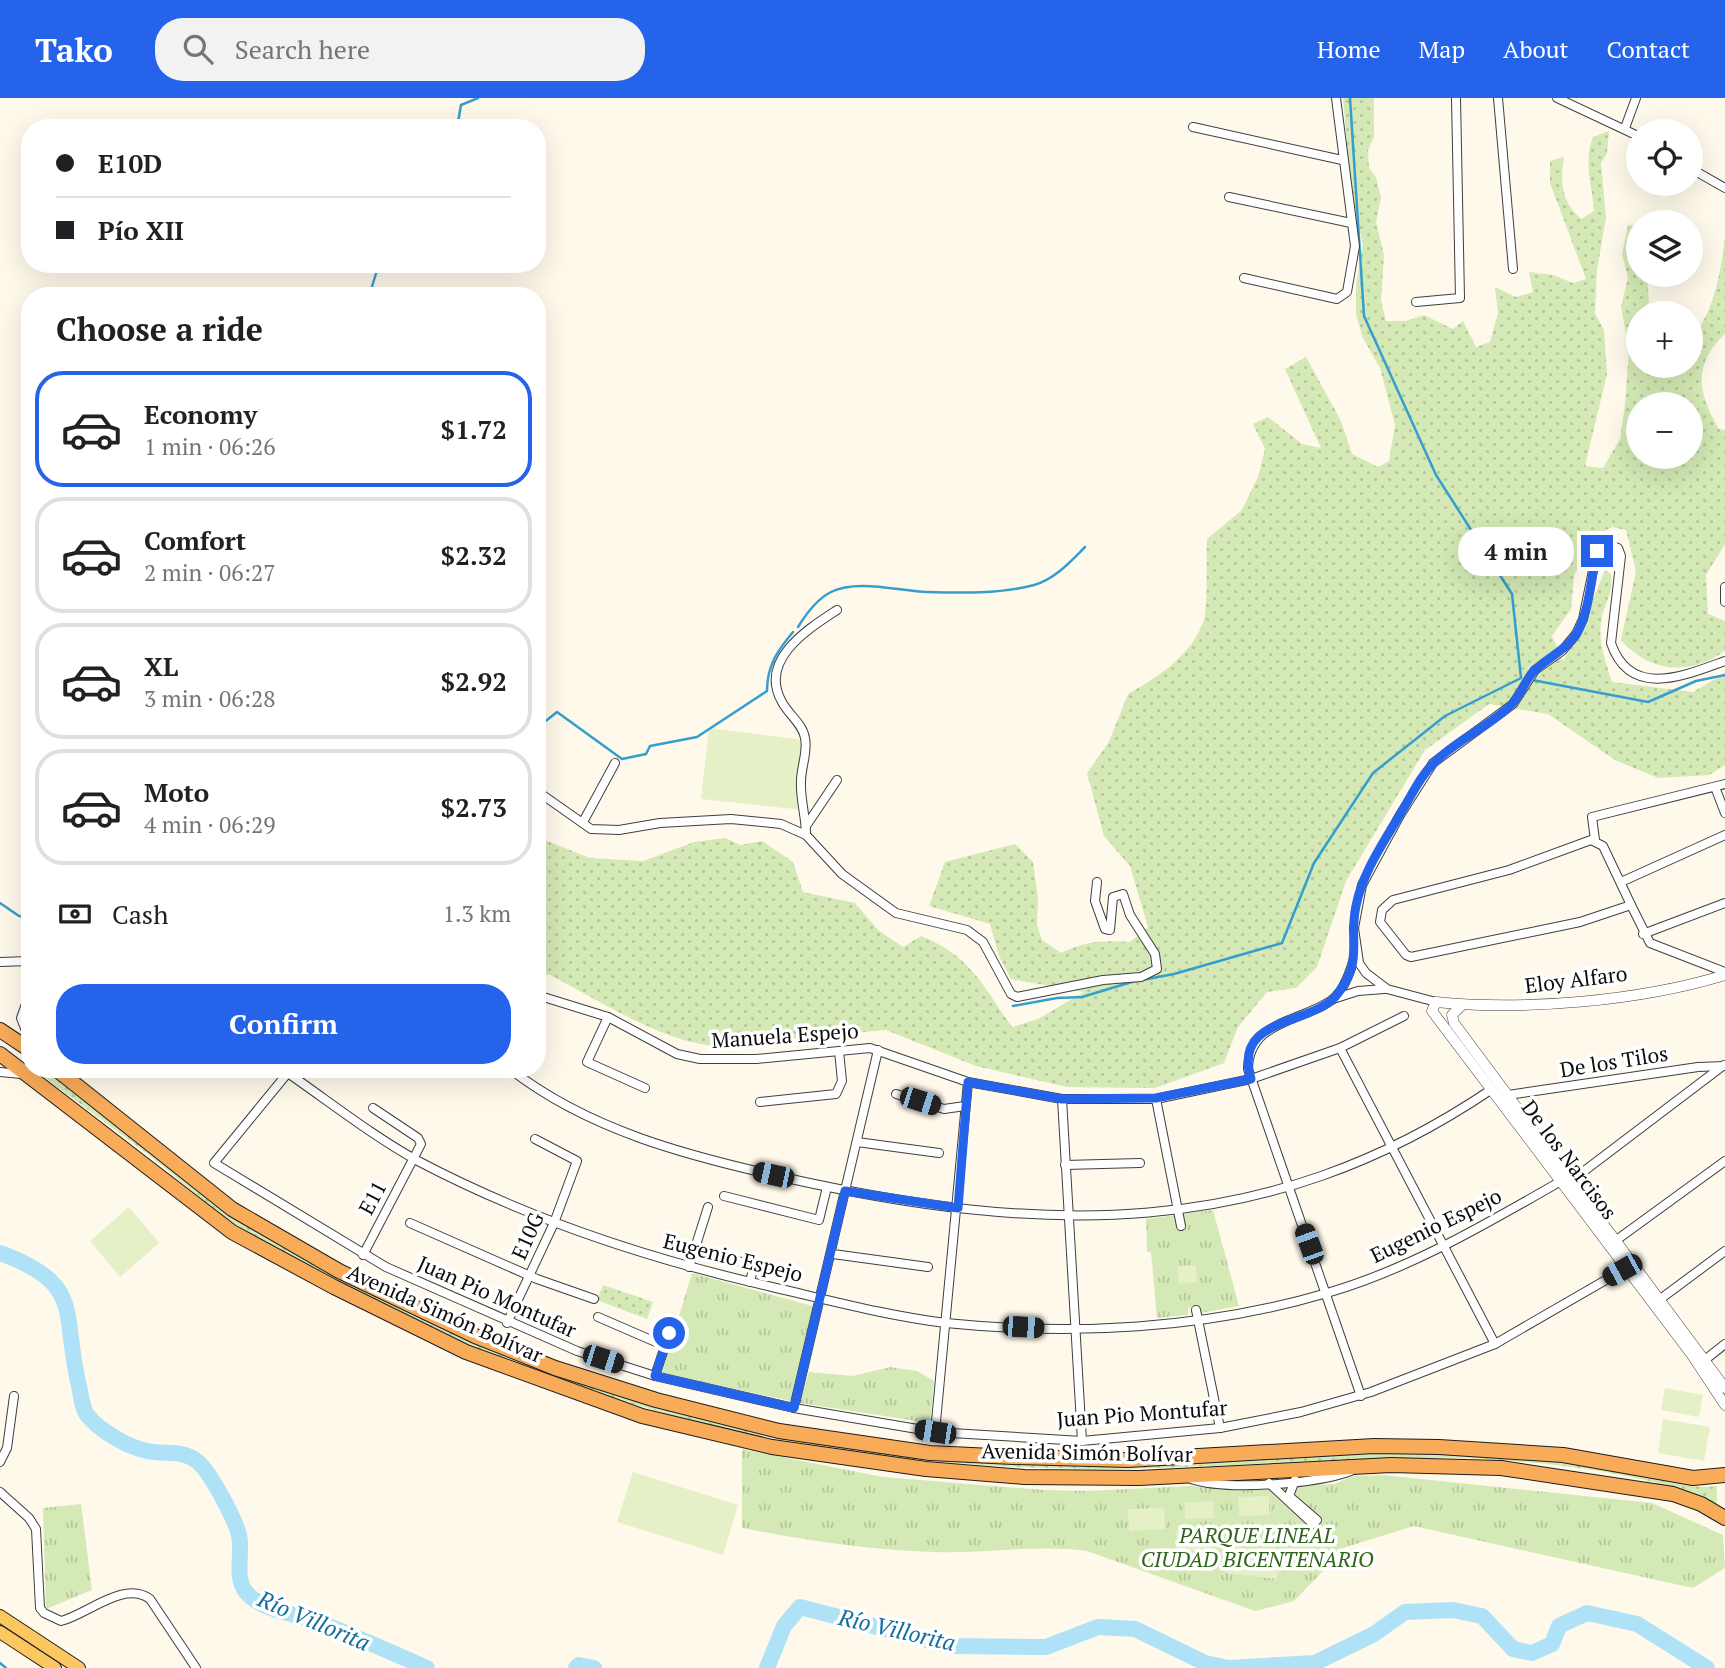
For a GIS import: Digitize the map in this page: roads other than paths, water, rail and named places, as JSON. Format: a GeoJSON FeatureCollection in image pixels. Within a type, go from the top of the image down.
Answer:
{"type":"FeatureCollection","features":[{"type":"Feature","properties":{"kind":"highway"},"geometry":{"type":"LineString","coordinates":[[0,1030],[21,1044]]}},
{"type":"Feature","properties":{"kind":"highway","name":"Avenida Simón Bolívar"},"geometry":{"type":"LineString","coordinates":[[0,1054],[21,1069]]}},
{"type":"Feature","properties":{"kind":"highway","name":"Avenida Simón Bolívar"},"geometry":{"type":"LineString","coordinates":[[34,1078],[232,1232],[334,1287],[466,1352],[642,1416],[772,1447],[926,1469],[1024,1477],[1185,1477],[1366,1466],[1501,1468],[1673,1494],[1701,1504],[1725,1518]]}},
{"type":"Feature","properties":{"kind":"highway","name":"Avenida Simón Bolívar"},"geometry":{"type":"LineString","coordinates":[[67,1078],[232,1209],[339,1271],[475,1336],[555,1368],[656,1400],[779,1431],[930,1453],[985,1456],[1128,1460],[1374,1446],[1439,1447],[1563,1455],[1693,1478],[1725,1475]]}},
{"type":"Feature","properties":{"kind":"main road"},"geometry":{"type":"LineString","coordinates":[[0,1616],[9,1633],[49,1662],[79,1668]]}},
{"type":"Feature","properties":{"kind":"street"},"geometry":{"type":"LineString","coordinates":[[1244,278],[1337,299],[1347,292],[1355,246],[1336,98]]}},
{"type":"Feature","properties":{"kind":"street"},"geometry":{"type":"LineString","coordinates":[[1416,302],[1460,298],[1456,98]]}},
{"type":"Feature","properties":{"kind":"street"},"geometry":{"type":"LineString","coordinates":[[1498,98],[1513,268]]}},
{"type":"Feature","properties":{"kind":"street"},"geometry":{"type":"LineString","coordinates":[[1557,98],[1625,128],[1636,98]]}},
{"type":"Feature","properties":{"kind":"street"},"geometry":{"type":"LineString","coordinates":[[1193,127],[1342,160]]}},
{"type":"Feature","properties":{"kind":"street"},"geometry":{"type":"LineString","coordinates":[[1703,175],[1725,188]]}},
{"type":"Feature","properties":{"kind":"street"},"geometry":{"type":"LineString","coordinates":[[1229,197],[1351,223]]}},
{"type":"Feature","properties":{"kind":"street"},"geometry":{"type":"LineString","coordinates":[[1333,999],[1348,975],[1356,950],[1355,908],[1362,885],[1418,784],[1433,763],[1513,704],[1530,676],[1562,651],[1576,634],[1583,619],[1597,551],[1602,545],[1618,548],[1621,556],[1610,631],[1615,655],[1632,671],[1648,679],[1662,681],[1725,661]]}},
{"type":"Feature","properties":{"kind":"street"},"geometry":{"type":"LineString","coordinates":[[1725,587],[1725,602]]}},
{"type":"Feature","properties":{"kind":"street"},"geometry":{"type":"LineString","coordinates":[[806,835],[801,784],[805,737],[780,700],[776,684],[779,666],[787,648],[805,631],[837,610]]}},
{"type":"Feature","properties":{"kind":"street"},"geometry":{"type":"LineString","coordinates":[[583,822],[615,763]]}},
{"type":"Feature","properties":{"kind":"street"},"geometry":{"type":"LineString","coordinates":[[806,825],[837,780]]}},
{"type":"Feature","properties":{"kind":"street"},"geometry":{"type":"LineString","coordinates":[[1595,841],[1592,817],[1725,784]]}},
{"type":"Feature","properties":{"kind":"street"},"geometry":{"type":"LineString","coordinates":[[1715,788],[1725,813]]}},
{"type":"Feature","properties":{"kind":"street"},"geometry":{"type":"LineString","coordinates":[[546,798],[591,829],[619,830],[660,823],[731,819],[768,821],[806,835],[842,874],[896,913],[967,930],[976,936],[983,942],[1011,994],[1017,998],[1103,980],[1141,977],[1157,969],[1155,954],[1130,915],[1123,894],[1113,897],[1113,925],[1110,930],[1105,929],[1095,901],[1097,882]]}},
{"type":"Feature","properties":{"kind":"street"},"geometry":{"type":"LineString","coordinates":[[1621,882],[1725,835]]}},
{"type":"Feature","properties":{"kind":"street"},"geometry":{"type":"LineString","coordinates":[[1595,841],[1603,846],[1643,934],[1653,945],[1725,974]]}},
{"type":"Feature","properties":{"kind":"street"},"geometry":{"type":"LineString","coordinates":[[1595,841],[1509,870],[1393,900],[1382,910],[1380,922],[1406,955],[1411,957],[1580,922],[1630,905]]}},
{"type":"Feature","properties":{"kind":"street"},"geometry":{"type":"LineString","coordinates":[[1643,934],[1725,903]]}},
{"type":"Feature","properties":{"kind":"street"},"geometry":{"type":"LineString","coordinates":[[1356,950],[1366,973],[1387,989],[1434,1004]]}},
{"type":"Feature","properties":{"kind":"street"},"geometry":{"type":"LineString","coordinates":[[0,962],[21,961]]}},
{"type":"Feature","properties":{"kind":"street","name":"Eloy Alfaro"},"geometry":{"type":"LineString","coordinates":[[1434,1004],[1500,1007],[1572,1001],[1685,985],[1725,974]]}},
{"type":"Feature","properties":{"kind":"street"},"geometry":{"type":"LineString","coordinates":[[1361,1396],[1251,1079],[1248,1055],[1258,1038],[1268,1030],[1333,999],[1366,990],[1387,989]]}},
{"type":"Feature","properties":{"kind":"street","name":"Manuela Espejo"},"geometry":{"type":"LineString","coordinates":[[546,998],[608,1017],[677,1054],[699,1059],[756,1059],[859,1047],[878,1050],[968,1082],[1062,1099],[1156,1098],[1251,1079],[1340,1048],[1404,1016]]}},
{"type":"Feature","properties":{"kind":"street","name":"De los Narcisos"},"geometry":{"type":"LineString","coordinates":[[1434,1004],[1437,1019],[1702,1362],[1725,1388]]}},
{"type":"Feature","properties":{"kind":"street","name":"De los Narcisos"},"geometry":{"type":"LineString","coordinates":[[1462,1005],[1452,1014],[1454,1023],[1508,1095],[1566,1183]]}},
{"type":"Feature","properties":{"kind":"street"},"geometry":{"type":"LineString","coordinates":[[608,1017],[587,1062],[646,1088]]}},
{"type":"Feature","properties":{"kind":"street"},"geometry":{"type":"LineString","coordinates":[[1340,1048],[1495,1344]]}},
{"type":"Feature","properties":{"kind":"street"},"geometry":{"type":"LineString","coordinates":[[794,1408],[833,1254],[878,1050]]}},
{"type":"Feature","properties":{"kind":"street"},"geometry":{"type":"LineString","coordinates":[[760,1102],[836,1094],[842,1081],[839,1051]]}},
{"type":"Feature","properties":{"kind":"street","name":"De los Tilos"},"geometry":{"type":"LineString","coordinates":[[1508,1095],[1725,1065]]}},
{"type":"Feature","properties":{"kind":"street","name":"Eugenio Espejo"},"geometry":{"type":"LineString","coordinates":[[297,1078],[415,1159],[554,1223],[689,1267],[945,1323],[1074,1330],[1198,1320],[1327,1293],[1445,1245],[1566,1183],[1725,1065]]}},
{"type":"Feature","properties":{"kind":"street"},"geometry":{"type":"LineString","coordinates":[[0,1072],[21,1074]]}},
{"type":"Feature","properties":{"kind":"street","name":"Juan Pio Montufar"},"geometry":{"type":"LineString","coordinates":[[281,1078],[214,1163],[363,1255],[507,1323],[577,1351],[655,1376],[794,1408],[935,1432],[1082,1441],[1220,1428],[1361,1396],[1495,1344],[1629,1266]]}},
{"type":"Feature","properties":{"kind":"street"},"geometry":{"type":"LineString","coordinates":[[521,1078],[539,1092],[597,1122],[719,1163],[845,1191],[958,1208],[1068,1216],[1179,1210],[1289,1188],[1340,1171],[1393,1147],[1492,1089]]}},
{"type":"Feature","properties":{"kind":"street"},"geometry":{"type":"LineString","coordinates":[[935,1432],[968,1082]]}},
{"type":"Feature","properties":{"kind":"street"},"geometry":{"type":"LineString","coordinates":[[896,1094],[944,1109],[965,1107]]}},
{"type":"Feature","properties":{"kind":"street"},"geometry":{"type":"LineString","coordinates":[[1156,1098],[1181,1226]]}},
{"type":"Feature","properties":{"kind":"street"},"geometry":{"type":"LineString","coordinates":[[1062,1099],[1082,1441]]}},
{"type":"Feature","properties":{"kind":"street"},"geometry":{"type":"LineString","coordinates":[[373,1108],[418,1138],[421,1144],[415,1159]]}},
{"type":"Feature","properties":{"kind":"street","name":"E10G"},"geometry":{"type":"LineString","coordinates":[[507,1323],[554,1223],[577,1161],[535,1139]]}},
{"type":"Feature","properties":{"kind":"street"},"geometry":{"type":"LineString","coordinates":[[857,1142],[939,1153]]}},
{"type":"Feature","properties":{"kind":"street","name":"E11"},"geometry":{"type":"LineString","coordinates":[[363,1255],[415,1159]]}},
{"type":"Feature","properties":{"kind":"street"},"geometry":{"type":"LineString","coordinates":[[1612,1244],[1725,1161]]}},
{"type":"Feature","properties":{"kind":"street"},"geometry":{"type":"LineString","coordinates":[[1065,1166],[1140,1163]]}},
{"type":"Feature","properties":{"kind":"street"},"geometry":{"type":"LineString","coordinates":[[724,1196],[819,1220],[827,1187]]}},
{"type":"Feature","properties":{"kind":"street"},"geometry":{"type":"LineString","coordinates":[[689,1267],[708,1207]]}},
{"type":"Feature","properties":{"kind":"street"},"geometry":{"type":"LineString","coordinates":[[410,1223],[529,1276],[594,1299]]}},
{"type":"Feature","properties":{"kind":"street"},"geometry":{"type":"LineString","coordinates":[[1656,1302],[1725,1251]]}},
{"type":"Feature","properties":{"kind":"street"},"geometry":{"type":"LineString","coordinates":[[704,1253],[786,1273]]}},
{"type":"Feature","properties":{"kind":"street"},"geometry":{"type":"LineString","coordinates":[[833,1254],[928,1267]]}},
{"type":"Feature","properties":{"kind":"street"},"geometry":{"type":"LineString","coordinates":[[750,1282],[754,1265]]}},
{"type":"Feature","properties":{"kind":"street"},"geometry":{"type":"LineString","coordinates":[[1196,1310],[1220,1428]]}},
{"type":"Feature","properties":{"kind":"street"},"geometry":{"type":"LineString","coordinates":[[598,1317],[665,1346]]}},
{"type":"Feature","properties":{"kind":"street"},"geometry":{"type":"LineString","coordinates":[[655,1376],[674,1319]]}},
{"type":"Feature","properties":{"kind":"street"},"geometry":{"type":"LineString","coordinates":[[1702,1362],[1725,1344]]}},
{"type":"Feature","properties":{"kind":"street","name":"De los Narcisos"},"geometry":{"type":"LineString","coordinates":[[1702,1362],[1725,1405]]}},
{"type":"Feature","properties":{"kind":"street"},"geometry":{"type":"LineString","coordinates":[[0,1462],[8,1442],[14,1396]]}},
{"type":"Feature","properties":{"kind":"street"},"geometry":{"type":"LineString","coordinates":[[1185,1477],[1215,1485],[1269,1483],[1333,1478],[1366,1466]]}},
{"type":"Feature","properties":{"kind":"street"},"geometry":{"type":"LineString","coordinates":[[1269,1483],[1312,1524],[1317,1520],[1289,1496],[1289,1489],[1295,1480]]}},
{"type":"Feature","properties":{"kind":"street"},"geometry":{"type":"LineString","coordinates":[[0,1492],[29,1518],[36,1529],[40,1608],[44,1614],[61,1622],[127,1591],[141,1592],[150,1599],[196,1668]]}},
{"type":"Feature","properties":{"kind":"waterway"},"geometry":{"type":"LineString","coordinates":[[459,119],[461,105],[478,98]]}},
{"type":"Feature","properties":{"kind":"waterway"},"geometry":{"type":"LineString","coordinates":[[1142,980],[1174,974],[1282,943],[1314,863],[1373,773],[1445,716],[1521,678],[1512,594],[1436,475],[1364,316],[1350,98]]}},
{"type":"Feature","properties":{"kind":"waterway"},"geometry":{"type":"LineString","coordinates":[[372,287],[376,273]]}},
{"type":"Feature","properties":{"kind":"waterway"},"geometry":{"type":"LineString","coordinates":[[798,627],[821,599],[841,588],[865,586],[967,593],[1021,588],[1049,579],[1085,547]]}},
{"type":"Feature","properties":{"kind":"waterway"},"geometry":{"type":"LineString","coordinates":[[546,721],[557,712],[622,759],[646,754],[650,746],[697,737],[767,691],[774,659],[793,632]]}},
{"type":"Feature","properties":{"kind":"waterway"},"geometry":{"type":"LineString","coordinates":[[1532,680],[1648,702],[1696,681],[1725,675]]}},
{"type":"Feature","properties":{"kind":"waterway"},"geometry":{"type":"LineString","coordinates":[[0,903],[21,916]]}},
{"type":"Feature","properties":{"kind":"waterway"},"geometry":{"type":"LineString","coordinates":[[1013,1006],[1057,998],[1082,997],[1135,981]]}},
{"type":"Feature","properties":{"kind":"waterway","name":"Río Villorita"},"geometry":{"type":"LineString","coordinates":[[0,1253],[46,1277],[58,1290],[69,1320],[83,1406],[93,1422],[131,1446],[154,1452],[186,1455],[198,1462],[209,1476],[237,1528],[240,1542],[240,1580],[246,1592],[270,1608],[319,1622],[427,1668]]}},
{"type":"Feature","properties":{"kind":"waterway","name":"Río Villorita"},"geometry":{"type":"LineString","coordinates":[[767,1668],[784,1626],[800,1607],[950,1646],[1046,1647],[1098,1627],[1135,1629],[1205,1663],[1229,1668],[1315,1663],[1374,1634],[1405,1612],[1453,1610],[1482,1616],[1513,1649],[1532,1653],[1552,1644],[1559,1626],[1587,1613],[1637,1624],[1707,1668]]}},
{"type":"Feature","properties":{"kind":"waterway"},"geometry":{"type":"LineString","coordinates":[[0,1663],[6,1668]]}},
{"type":"Feature","properties":{"kind":"waterway","name":"Río Villorita"},"geometry":{"type":"LineString","coordinates":[[576,1668],[579,1665],[594,1668]]}},
{"type":"Feature","properties":{"kind":"park label","name":"PARQUE LINEAL CIUDAD BICENTENARIO"},"geometry":{"type":"Point","coordinates":[1257,1548]}}]}
